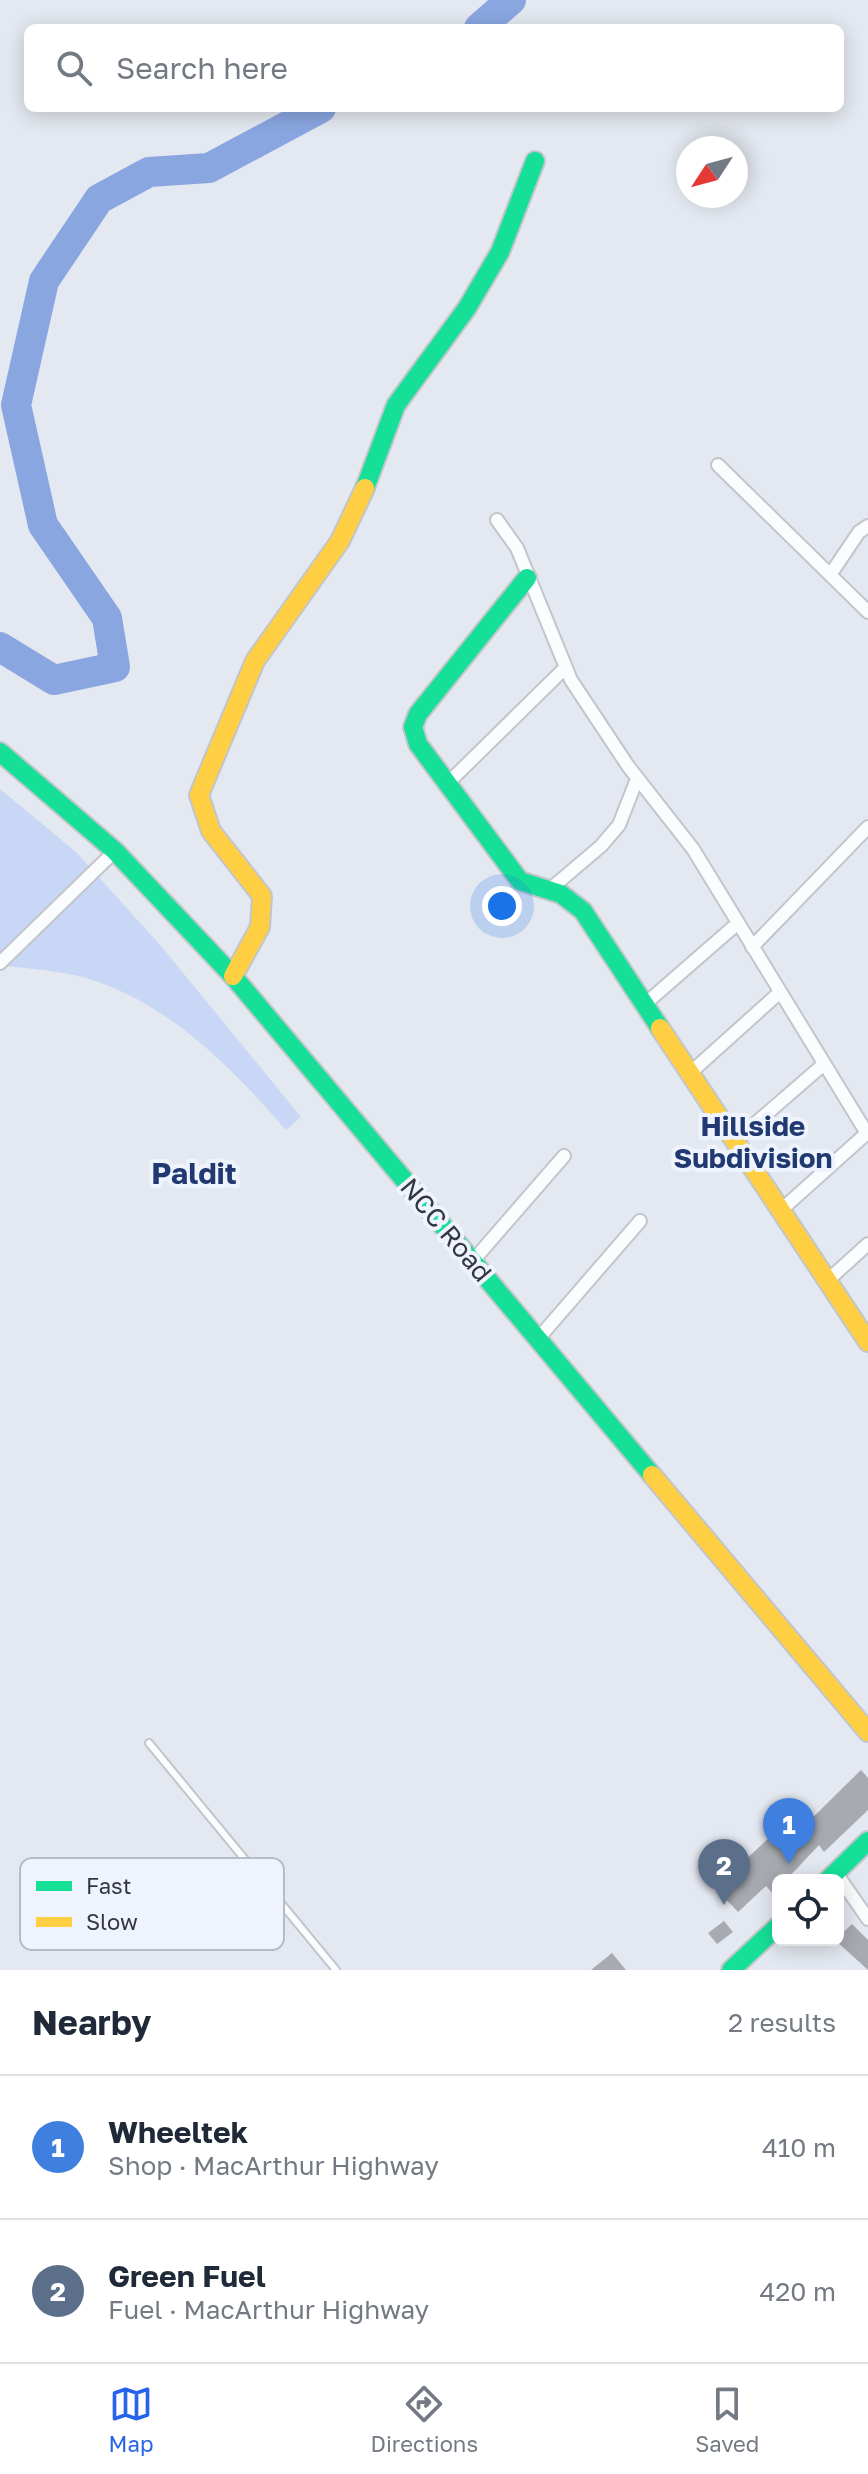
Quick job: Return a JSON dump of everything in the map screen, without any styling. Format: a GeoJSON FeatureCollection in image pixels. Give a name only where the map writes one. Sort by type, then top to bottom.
{"type":"FeatureCollection","features":[{"type":"Feature","properties":{"kind":"main road"},"geometry":{"type":"LineString","coordinates":[[233,976],[258,934],[264,908],[249,877],[210,835],[200,816],[199,795],[255,661],[340,541],[363,495],[396,405],[467,308],[500,252],[535,161]]}},
{"type":"Feature","properties":{"kind":"main road"},"geometry":{"type":"LineString","coordinates":[[527,578],[431,696],[413,727],[418,744],[520,881],[548,891],[565,893],[573,899],[868,1342]]}},
{"type":"Feature","properties":{"kind":"main road","name":"NCC Road"},"geometry":{"type":"LineString","coordinates":[[0,752],[115,851],[233,976],[868,1732]]}},
{"type":"Feature","properties":{"kind":"main road"},"geometry":{"type":"LineString","coordinates":[[834,1874],[868,1841]]}},
{"type":"Feature","properties":{"kind":"main road"},"geometry":{"type":"LineString","coordinates":[[731,1970],[772,1932]]}},
{"type":"Feature","properties":{"kind":"street"},"geometry":{"type":"LineString","coordinates":[[718,465],[868,612]]}},
{"type":"Feature","properties":{"kind":"street"},"geometry":{"type":"LineString","coordinates":[[497,520],[517,548],[566,667],[586,705],[637,779],[693,849],[868,1134],[780,1211]]}},
{"type":"Feature","properties":{"kind":"street"},"geometry":{"type":"LineString","coordinates":[[830,575],[868,526]]}},
{"type":"Feature","properties":{"kind":"street"},"geometry":{"type":"LineString","coordinates":[[447,784],[566,667]]}},
{"type":"Feature","properties":{"kind":"street"},"geometry":{"type":"LineString","coordinates":[[548,891],[601,846],[619,825],[637,779]]}},
{"type":"Feature","properties":{"kind":"street"},"geometry":{"type":"LineString","coordinates":[[752,947],[868,827]]}},
{"type":"Feature","properties":{"kind":"street"},"geometry":{"type":"LineString","coordinates":[[0,963],[115,851]]}},
{"type":"Feature","properties":{"kind":"street"},"geometry":{"type":"LineString","coordinates":[[645,1004],[738,923]]}},
{"type":"Feature","properties":{"kind":"street"},"geometry":{"type":"LineString","coordinates":[[689,1074],[779,993]]}},
{"type":"Feature","properties":{"kind":"street"},"geometry":{"type":"LineString","coordinates":[[734,1142],[824,1064]]}},
{"type":"Feature","properties":{"kind":"street"},"geometry":{"type":"LineString","coordinates":[[472,1262],[564,1156]]}},
{"type":"Feature","properties":{"kind":"street"},"geometry":{"type":"LineString","coordinates":[[537,1340],[640,1221]]}},
{"type":"Feature","properties":{"kind":"street"},"geometry":{"type":"LineString","coordinates":[[827,1281],[868,1244]]}},
{"type":"Feature","properties":{"kind":"street"},"geometry":{"type":"LineString","coordinates":[[844,1890],[868,1919]]}},
{"type":"Feature","properties":{"kind":"lane"},"geometry":{"type":"LineString","coordinates":[[149,1743],[244,1858]]}},
{"type":"Feature","properties":{"kind":"lane"},"geometry":{"type":"LineString","coordinates":[[284,1907],[336,1970]]}},
{"type":"Feature","properties":{"kind":"shaded area"},"geometry":{"type":"Polygon","coordinates":[[[0,789],[76,852],[161,946],[301,1117],[286,1130],[243,1083],[196,1039],[144,1003],[86,978],[0,965],[0,789]]]}},
{"type":"Feature","properties":{"kind":"building"},"geometry":{"type":"Polygon","coordinates":[[[861,1770],[868,1778],[868,1810],[824,1852],[819,1845],[792,1874],[772,1874],[772,1892],[766,1886],[738,1912],[708,1880],[735,1858],[740,1865],[772,1835],[778,1841],[795,1826],[799,1831],[861,1770]]]}},
{"type":"Feature","properties":{"kind":"building"},"geometry":{"type":"Polygon","coordinates":[[[724,1921],[733,1932],[717,1944],[708,1933],[724,1921]]]}},
{"type":"Feature","properties":{"kind":"building"},"geometry":{"type":"Polygon","coordinates":[[[852,1924],[868,1940],[868,1970],[842,1946],[844,1932],[852,1924]]]}},
{"type":"Feature","properties":{"kind":"building"},"geometry":{"type":"Polygon","coordinates":[[[612,1953],[626,1970],[591,1970],[612,1953]]]}},
{"type":"Feature","properties":{"kind":"waterway"},"geometry":{"type":"LineString","coordinates":[[484,24],[511,0]]}},
{"type":"Feature","properties":{"kind":"waterway"},"geometry":{"type":"LineString","coordinates":[[0,647],[54,680],[115,667],[107,618],[43,525],[16,405],[44,281],[99,199],[149,172],[209,168],[314,112]]}},
{"type":"Feature","properties":{"kind":"traffic: fast"},"geometry":{"type":"LineString","coordinates":[[365,488],[396,405],[467,308],[500,252],[535,161]]}},
{"type":"Feature","properties":{"kind":"traffic: fast"},"geometry":{"type":"LineString","coordinates":[[527,578],[418,714],[413,727],[418,744],[520,881],[561,894],[583,911],[660,1028]]}},
{"type":"Feature","properties":{"kind":"traffic: fast"},"geometry":{"type":"LineString","coordinates":[[0,752],[115,851],[233,976],[652,1475]]}},
{"type":"Feature","properties":{"kind":"traffic: fast"},"geometry":{"type":"LineString","coordinates":[[834,1874],[868,1841]]}},
{"type":"Feature","properties":{"kind":"traffic: fast"},"geometry":{"type":"LineString","coordinates":[[731,1970],[772,1932]]}},
{"type":"Feature","properties":{"kind":"traffic: slow"},"geometry":{"type":"LineString","coordinates":[[233,976],[260,927],[262,896],[211,831],[199,795],[255,661],[340,541],[365,488]]}},
{"type":"Feature","properties":{"kind":"traffic: slow"},"geometry":{"type":"LineString","coordinates":[[660,1028],[868,1342]]}},
{"type":"Feature","properties":{"kind":"traffic: slow"},"geometry":{"type":"LineString","coordinates":[[652,1475],[868,1732]]}},
{"type":"Feature","properties":{"kind":"place","name":"Wheeltek"},"geometry":{"type":"Point","coordinates":[789,1864]}},
{"type":"Feature","properties":{"kind":"place","name":"Green Fuel"},"geometry":{"type":"Point","coordinates":[724,1905]}},
{"type":"Feature","properties":{"kind":"district","name":"Hillside Subdivision"},"geometry":{"type":"Point","coordinates":[753,1142]}},
{"type":"Feature","properties":{"kind":"district","name":"Paldit"},"geometry":{"type":"Point","coordinates":[194,1174]}}]}
